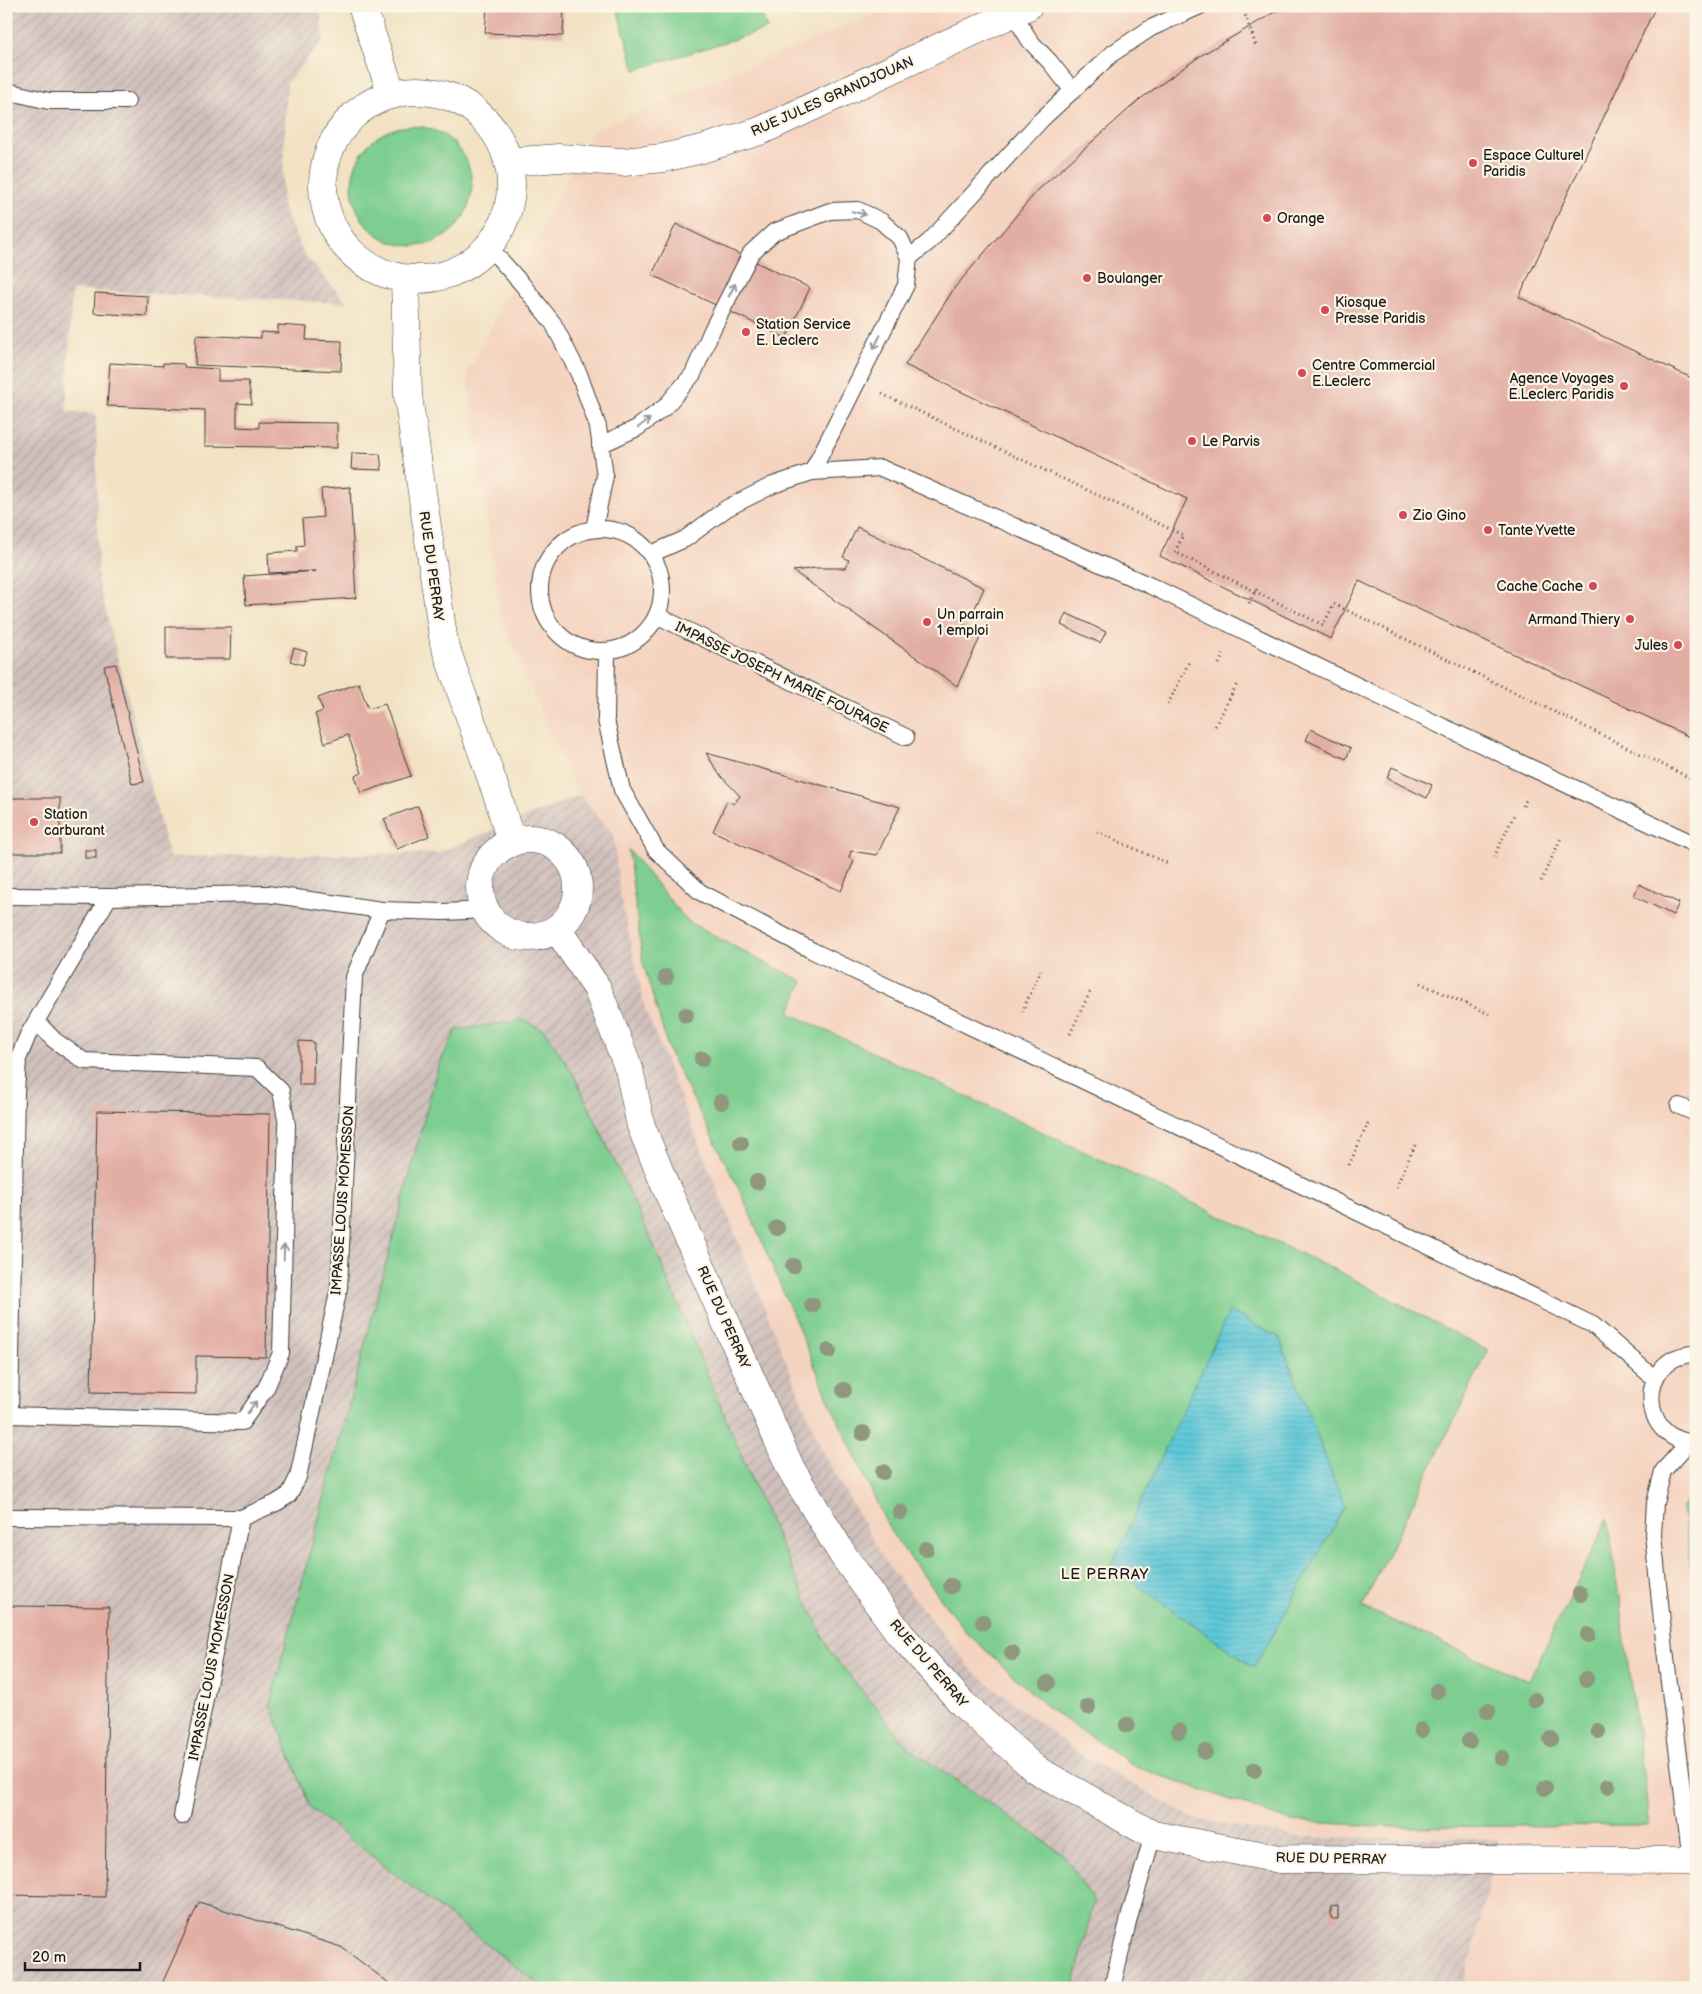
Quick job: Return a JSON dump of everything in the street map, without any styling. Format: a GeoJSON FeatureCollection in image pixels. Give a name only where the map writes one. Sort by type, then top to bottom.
{"type":"FeatureCollection","features":[{"type":"Feature","properties":{"kind":"street"},"geometry":{"type":"LineString","coordinates":[[362,6],[392,95]]}},
{"type":"Feature","properties":{"kind":"street","name":"RUE JULES GRANDJOUAN"},"geometry":{"type":"LineString","coordinates":[[508,162],[559,158],[623,162],[663,158],[702,150],[760,131],[1021,10]]}},
{"type":"Feature","properties":{"kind":"street"},"geometry":{"type":"LineString","coordinates":[[413,91],[431,92],[448,96],[468,106],[478,113],[493,130],[503,147],[508,162],[511,182],[510,204],[501,228],[488,246],[472,262],[450,274],[431,278],[405,279],[388,275],[372,268],[348,249],[341,241],[330,221],[323,192],[326,160],[336,137],[358,112],[392,95],[413,91]]}},
{"type":"Feature","properties":{"kind":"street","name":"RUE DU PERRAY"},"geometry":{"type":"LineString","coordinates":[[405,279],[408,396],[444,643],[500,803],[512,843]]}},
{"type":"Feature","properties":{"kind":"street"},"geometry":{"type":"LineString","coordinates":[[527,839],[542,841],[557,848],[568,859],[576,873],[578,888],[576,904],[568,918],[557,929],[541,936],[525,937],[509,933],[495,924],[485,910],[480,894],[481,878],[487,863],[498,851],[512,843],[527,839]]}},
{"type":"Feature","properties":{"kind":"street","name":"RUE DU PERRAY"},"geometry":{"type":"LineString","coordinates":[[557,929],[597,988],[629,1070],[645,1134],[791,1469],[843,1555],[906,1641],[963,1704],[1035,1769],[1153,1835],[1280,1859],[1693,1861]]}},
{"type":"Feature","properties":{"kind":"lane"},"geometry":{"type":"LineString","coordinates":[[909,258],[930,241],[1041,120],[1113,53],[1151,28],[1200,6]]}},
{"type":"Feature","properties":{"kind":"lane"},"geometry":{"type":"LineString","coordinates":[[1021,10],[1030,40],[1073,90]]}},
{"type":"Feature","properties":{"kind":"lane"},"geometry":{"type":"LineString","coordinates":[[6,91],[49,101],[127,101]]}},
{"type":"Feature","properties":{"kind":"lane"},"geometry":{"type":"LineString","coordinates":[[600,445],[637,428],[665,407],[693,374],[712,330],[751,253],[774,232],[830,211],[858,210],[882,221],[900,238],[909,258],[906,285],[812,472]]}},
{"type":"Feature","properties":{"kind":"lane"},"geometry":{"type":"LineString","coordinates":[[488,246],[553,323],[579,374],[598,428],[605,476],[594,529]]}},
{"type":"Feature","properties":{"kind":"lane"},"geometry":{"type":"LineString","coordinates":[[651,554],[685,539],[735,504],[773,485],[812,472],[881,468],[1150,586],[1416,714],[1696,845]]}},
{"type":"Feature","properties":{"kind":"lane"},"geometry":{"type":"LineString","coordinates":[[594,529],[611,529],[626,534],[640,543],[651,554],[659,568],[663,584],[662,600],[658,616],[645,634],[628,646],[607,652],[586,650],[566,642],[551,627],[541,608],[540,587],[545,566],[556,548],[574,535],[594,529]]}},
{"type":"Feature","properties":{"kind":"lane","name":"IMPASSE JOSEPH MARIE FOURAGE"},"geometry":{"type":"LineString","coordinates":[[658,616],[906,737]]}},
{"type":"Feature","properties":{"kind":"lane"},"geometry":{"type":"LineString","coordinates":[[607,652],[606,720],[622,790],[656,850],[700,892],[813,951],[1593,1325],[1655,1379]]}},
{"type":"Feature","properties":{"kind":"lane"},"geometry":{"type":"LineString","coordinates":[[6,896],[109,897],[267,894],[382,910],[444,912],[485,910]]}},
{"type":"Feature","properties":{"kind":"lane"},"geometry":{"type":"LineString","coordinates":[[36,1021],[54,1040],[84,1061],[257,1068],[281,1091],[287,1124],[281,1353],[266,1388],[242,1422],[10,1415],[18,1059],[36,1021],[109,897]]}},
{"type":"Feature","properties":{"kind":"lane","name":"IMPASSE LOUIS MOMESSON"},"geometry":{"type":"LineString","coordinates":[[6,1516],[240,1518],[276,1503],[289,1495],[298,1477],[339,1288],[354,977],[382,910]]}},
{"type":"Feature","properties":{"kind":"lane"},"geometry":{"type":"LineString","coordinates":[[1679,1106],[1696,1113]]}},
{"type":"Feature","properties":{"kind":"lane"},"geometry":{"type":"LineString","coordinates":[[1693,1861],[1653,1535],[1655,1503],[1664,1471],[1692,1442],[1670,1434],[1659,1424],[1652,1410],[1651,1394],[1655,1379],[1673,1358],[1696,1354]]}},
{"type":"Feature","properties":{"kind":"lane","name":"IMPASSE LOUIS MOMESSON"},"geometry":{"type":"LineString","coordinates":[[182,1816],[240,1518]]}},
{"type":"Feature","properties":{"kind":"lane"},"geometry":{"type":"LineString","coordinates":[[1112,1988],[1129,1918],[1153,1835]]}},
{"type":"Feature","properties":{"kind":"path"},"geometry":{"type":"LineString","coordinates":[[1242,6],[1256,46]]}},
{"type":"Feature","properties":{"kind":"path"},"geometry":{"type":"LineString","coordinates":[[882,394],[1183,535],[1174,552],[1323,625],[1334,604],[1696,781]]}},
{"type":"Feature","properties":{"kind":"path"},"geometry":{"type":"LineString","coordinates":[[1168,704],[1190,660]]}},
{"type":"Feature","properties":{"kind":"path"},"geometry":{"type":"LineString","coordinates":[[1215,726],[1238,682]]}},
{"type":"Feature","properties":{"kind":"path"},"geometry":{"type":"LineString","coordinates":[[1494,857],[1515,813]]}},
{"type":"Feature","properties":{"kind":"path"},"geometry":{"type":"LineString","coordinates":[[1097,832],[1167,863]]}},
{"type":"Feature","properties":{"kind":"path"},"geometry":{"type":"LineString","coordinates":[[1541,881],[1562,836]]}},
{"type":"Feature","properties":{"kind":"path"},"geometry":{"type":"LineString","coordinates":[[1022,1012],[1042,968]]}},
{"type":"Feature","properties":{"kind":"path"},"geometry":{"type":"LineString","coordinates":[[1420,983],[1489,1014]]}},
{"type":"Feature","properties":{"kind":"path"},"geometry":{"type":"LineString","coordinates":[[1070,1034],[1091,990]]}},
{"type":"Feature","properties":{"kind":"path"},"geometry":{"type":"LineString","coordinates":[[1348,1165],[1369,1122]]}},
{"type":"Feature","properties":{"kind":"path"},"geometry":{"type":"LineString","coordinates":[[1396,1187],[1416,1143]]}},
{"type":"Feature","properties":{"kind":"shaded area"},"geometry":{"type":"Polygon","coordinates":[[[6,6],[320,6],[323,40],[287,83],[282,205],[303,253],[347,303],[72,290],[66,411],[96,414],[98,581],[169,857],[437,853],[580,795],[613,834],[620,893],[645,1009],[823,1453],[888,1566],[973,1671],[1078,1753],[1194,1819],[1297,1837],[1500,1839],[1463,1988],[6,1988],[6,6]]]}},
{"type":"Feature","properties":{"kind":"shaded area"},"geometry":{"type":"Polygon","coordinates":[[[895,6],[1696,6],[1696,1988],[1463,1988],[1500,1839],[1297,1837],[1194,1819],[1078,1753],[973,1671],[888,1566],[823,1453],[645,1009],[620,893],[613,834],[580,795],[548,728],[501,619],[467,374],[592,131],[895,6]]]}},
{"type":"Feature","properties":{"kind":"green space"},"geometry":{"type":"Polygon","coordinates":[[[616,6],[759,6],[767,29],[635,70],[616,6]]]}},
{"type":"Feature","properties":{"kind":"green space"},"geometry":{"type":"Polygon","coordinates":[[[412,126],[424,127],[435,131],[445,136],[454,144],[462,153],[467,163],[471,174],[471,198],[467,209],[462,219],[454,228],[445,236],[435,241],[424,245],[412,246],[400,245],[389,241],[379,236],[370,228],[362,219],[357,209],[353,198],[352,186],[353,174],[357,163],[362,153],[370,144],[379,136],[389,131],[400,127],[412,126]]]}},
{"type":"Feature","properties":{"kind":"green space"},"geometry":{"type":"Polygon","coordinates":[[[628,849],[687,921],[761,961],[803,981],[789,1013],[1346,1275],[1488,1351],[1362,1607],[1529,1681],[1608,1518],[1650,1825],[1393,1827],[1291,1821],[1136,1767],[1048,1708],[966,1632],[890,1531],[832,1407],[742,1195],[670,1054],[643,963],[628,849]]]}},
{"type":"Feature","properties":{"kind":"green space"},"geometry":{"type":"Polygon","coordinates":[[[524,1020],[544,1030],[573,1073],[650,1237],[754,1486],[830,1652],[909,1748],[1063,1854],[1094,1901],[1073,1988],[543,1988],[311,1809],[270,1704],[437,1070],[456,1030],[524,1020]]]}},
{"type":"Feature","properties":{"kind":"green space"},"geometry":{"type":"Polygon","coordinates":[[[1696,1484],[1696,1608],[1683,1507],[1696,1484]]]}},
{"type":"Feature","properties":{"kind":"water"},"geometry":{"type":"Polygon","coordinates":[[[1229,1311],[1279,1337],[1345,1507],[1254,1668],[1111,1566],[1229,1311]]]}},
{"type":"Feature","properties":{"kind":"building"},"geometry":{"type":"Polygon","coordinates":[[[487,6],[564,6],[563,36],[485,33],[487,6]]]}},
{"type":"Feature","properties":{"kind":"building","name":"Centre Commercial E.Leclerc"},"geometry":{"type":"Polygon","coordinates":[[[1285,6],[1656,6],[1519,297],[1696,380],[1696,740],[1359,581],[1331,639],[1160,556],[1187,499],[905,365],[955,287],[1038,190],[1139,100],[1200,56],[1285,6]]]}},
{"type":"Feature","properties":{"kind":"building"},"geometry":{"type":"Polygon","coordinates":[[[676,224],[810,288],[786,338],[652,275],[676,224]]]}},
{"type":"Feature","properties":{"kind":"building"},"geometry":{"type":"Polygon","coordinates":[[[95,293],[148,296],[147,316],[94,313],[95,293]]]}},
{"type":"Feature","properties":{"kind":"building"},"geometry":{"type":"Polygon","coordinates":[[[278,325],[307,327],[306,340],[342,341],[341,371],[195,365],[196,335],[261,338],[261,332],[278,333],[278,325]]]}},
{"type":"Feature","properties":{"kind":"building"},"geometry":{"type":"Polygon","coordinates":[[[110,363],[163,366],[163,363],[184,364],[184,367],[218,369],[218,381],[248,381],[252,404],[237,403],[237,427],[259,428],[259,422],[337,423],[337,448],[205,446],[205,410],[107,406],[110,363]]]}},
{"type":"Feature","properties":{"kind":"building"},"geometry":{"type":"Polygon","coordinates":[[[352,453],[380,454],[382,470],[351,469],[352,453]]]}},
{"type":"Feature","properties":{"kind":"building"},"geometry":{"type":"Polygon","coordinates":[[[350,487],[356,598],[246,605],[244,576],[316,571],[269,573],[268,553],[297,551],[297,546],[304,545],[302,519],[323,517],[321,489],[350,487]]]}},
{"type":"Feature","properties":{"kind":"building"},"geometry":{"type":"Polygon","coordinates":[[[857,527],[984,588],[971,617],[964,614],[961,621],[980,638],[957,686],[793,571],[816,568],[845,568],[849,560],[843,557],[857,527]]]}},
{"type":"Feature","properties":{"kind":"building"},"geometry":{"type":"Polygon","coordinates":[[[1066,613],[1106,632],[1100,643],[1061,625],[1066,613]]]}},
{"type":"Feature","properties":{"kind":"building"},"geometry":{"type":"Polygon","coordinates":[[[166,627],[231,627],[230,659],[166,659],[166,627]]]}},
{"type":"Feature","properties":{"kind":"building"},"geometry":{"type":"Polygon","coordinates":[[[294,648],[307,652],[303,665],[290,661],[294,648]]]}},
{"type":"Feature","properties":{"kind":"building"},"geometry":{"type":"Polygon","coordinates":[[[116,664],[144,782],[132,784],[104,666],[116,664]]]}},
{"type":"Feature","properties":{"kind":"building"},"geometry":{"type":"Polygon","coordinates":[[[359,683],[368,709],[385,704],[411,776],[361,793],[355,776],[362,773],[348,735],[325,743],[315,714],[323,711],[318,698],[359,683]]]}},
{"type":"Feature","properties":{"kind":"building"},"geometry":{"type":"Polygon","coordinates":[[[1311,729],[1351,748],[1346,759],[1306,740],[1311,729]]]}},
{"type":"Feature","properties":{"kind":"building"},"geometry":{"type":"Polygon","coordinates":[[[706,753],[900,807],[877,855],[851,851],[849,858],[854,861],[841,891],[713,831],[727,801],[734,804],[740,796],[719,774],[706,753]]]}},
{"type":"Feature","properties":{"kind":"building"},"geometry":{"type":"Polygon","coordinates":[[[1392,767],[1432,785],[1427,798],[1387,778],[1392,767]]]}},
{"type":"Feature","properties":{"kind":"building"},"geometry":{"type":"Polygon","coordinates":[[[6,798],[60,798],[60,853],[6,853],[6,798]]]}},
{"type":"Feature","properties":{"kind":"building"},"geometry":{"type":"Polygon","coordinates":[[[418,806],[429,836],[397,849],[384,819],[418,806]]]}},
{"type":"Feature","properties":{"kind":"building"},"geometry":{"type":"Polygon","coordinates":[[[85,850],[96,850],[96,858],[85,858],[85,850]]]}},
{"type":"Feature","properties":{"kind":"building"},"geometry":{"type":"Polygon","coordinates":[[[1639,884],[1679,903],[1673,915],[1634,896],[1639,884]]]}},
{"type":"Feature","properties":{"kind":"building"},"geometry":{"type":"Polygon","coordinates":[[[299,1041],[314,1042],[313,1085],[299,1085],[299,1041]]]}},
{"type":"Feature","properties":{"kind":"building"},"geometry":{"type":"Polygon","coordinates":[[[97,1111],[270,1114],[266,1357],[196,1356],[196,1394],[91,1392],[97,1111]]]}},
{"type":"Feature","properties":{"kind":"building"},"geometry":{"type":"Polygon","coordinates":[[[6,1606],[109,1607],[105,1897],[6,1895],[6,1606]]]}},
{"type":"Feature","properties":{"kind":"building"},"geometry":{"type":"Polygon","coordinates":[[[199,1902],[341,1947],[389,1983],[387,1988],[160,1988],[199,1902]]]}},
{"type":"Feature","properties":{"kind":"building"},"geometry":{"type":"Polygon","coordinates":[[[1338,1905],[1338,1919],[1331,1919],[1331,1906],[1338,1905]]]}},
{"type":"Feature","properties":{"kind":"place","name":"Espace Culturel Paridis"},"geometry":{"type":"Point","coordinates":[1473,163]}},
{"type":"Feature","properties":{"kind":"place","name":"Orange"},"geometry":{"type":"Point","coordinates":[1267,218]}},
{"type":"Feature","properties":{"kind":"place","name":"Boulanger"},"geometry":{"type":"Point","coordinates":[1087,278]}},
{"type":"Feature","properties":{"kind":"place","name":"Kiosque Presse Paridis"},"geometry":{"type":"Point","coordinates":[1325,310]}},
{"type":"Feature","properties":{"kind":"place","name":"Station Service E. Leclerc"},"geometry":{"type":"Point","coordinates":[746,332]}},
{"type":"Feature","properties":{"kind":"place","name":"Centre Commercial E.Leclerc"},"geometry":{"type":"Point","coordinates":[1302,373]}},
{"type":"Feature","properties":{"kind":"place","name":"Agence Voyages E.Leclerc Paridis"},"geometry":{"type":"Point","coordinates":[1624,386]}},
{"type":"Feature","properties":{"kind":"place","name":"Le Parvis"},"geometry":{"type":"Point","coordinates":[1192,441]}},
{"type":"Feature","properties":{"kind":"place","name":"Zio Gino"},"geometry":{"type":"Point","coordinates":[1403,515]}},
{"type":"Feature","properties":{"kind":"place","name":"Tante Yvette"},"geometry":{"type":"Point","coordinates":[1488,530]}},
{"type":"Feature","properties":{"kind":"place","name":"Cache Cache"},"geometry":{"type":"Point","coordinates":[1593,586]}},
{"type":"Feature","properties":{"kind":"place","name":"Armand Thiery"},"geometry":{"type":"Point","coordinates":[1630,619]}},
{"type":"Feature","properties":{"kind":"place","name":"Un parrain 1 emploi"},"geometry":{"type":"Point","coordinates":[927,622]}},
{"type":"Feature","properties":{"kind":"place","name":"Jules"},"geometry":{"type":"Point","coordinates":[1678,645]}},
{"type":"Feature","properties":{"kind":"place","name":"Station carburant"},"geometry":{"type":"Point","coordinates":[34,822]}},
{"type":"Feature","properties":{"kind":"district","name":"LE PERRAY"},"geometry":{"type":"Point","coordinates":[1105,1574]}}]}
